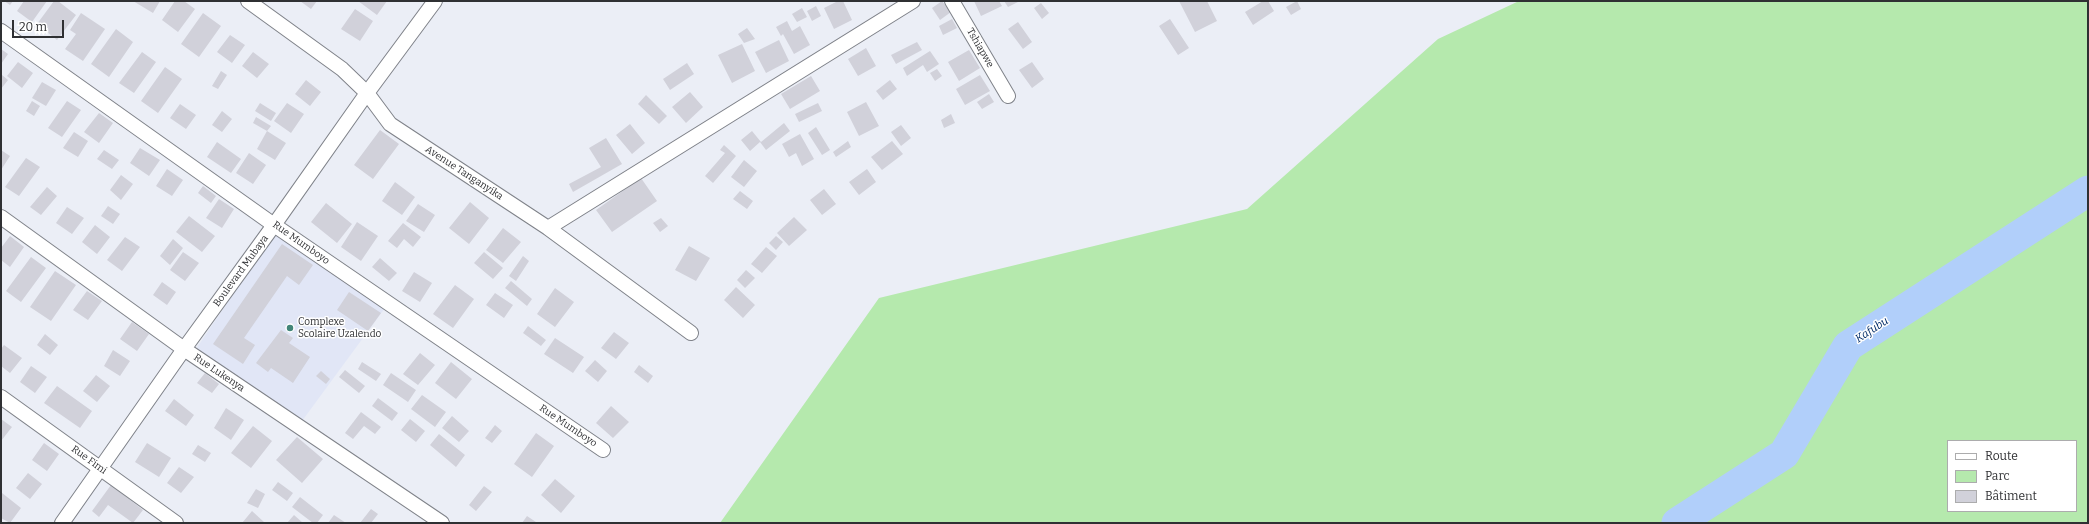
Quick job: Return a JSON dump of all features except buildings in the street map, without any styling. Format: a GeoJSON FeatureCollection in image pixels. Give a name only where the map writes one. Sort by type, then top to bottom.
{"type":"FeatureCollection","features":[{"type":"Feature","properties":{"kind":"street","name":"Avenue Tanganyika"},"geometry":{"type":"LineString","coordinates":[[248,1],[342,69],[367,93],[390,124],[548,228],[691,333]]}},
{"type":"Feature","properties":{"kind":"street","name":"Boulevard Mubaya"},"geometry":{"type":"LineString","coordinates":[[62,523],[102,469],[184,349],[367,93],[435,1]]}},
{"type":"Feature","properties":{"kind":"street"},"geometry":{"type":"LineString","coordinates":[[548,228],[912,1]]}},
{"type":"Feature","properties":{"kind":"street","name":"Tshiapwe"},"geometry":{"type":"LineString","coordinates":[[952,1],[1008,96]]}},
{"type":"Feature","properties":{"kind":"street","name":"Rue Mumboyo"},"geometry":{"type":"LineString","coordinates":[[1,31],[274,225],[603,450]]}},
{"type":"Feature","properties":{"kind":"street","name":"Rue Lukenya"},"geometry":{"type":"LineString","coordinates":[[1,217],[184,349],[442,523]]}},
{"type":"Feature","properties":{"kind":"street","name":"Rue Fimi"},"geometry":{"type":"LineString","coordinates":[[1,396],[176,523]]}},
{"type":"Feature","properties":{"kind":"shaded area","name":"Complexe Scolaire Uzalendo"},"geometry":{"type":"Polygon","coordinates":[[[275,232],[385,308],[302,421],[196,349],[275,232]]]}},
{"type":"Feature","properties":{"kind":"green space"},"geometry":{"type":"Polygon","coordinates":[[[1519,1],[2088,1],[2088,523],[720,523],[879,298],[1247,209],[1438,39],[1519,1]]]}},
{"type":"Feature","properties":{"kind":"waterway","name":"Kafubu"},"geometry":{"type":"LineString","coordinates":[[1677,523],[1784,454],[1848,346],[2088,191]]}},
{"type":"Feature","properties":{"kind":"place","name":"Complexe Scolaire Uzalendo"},"geometry":{"type":"Point","coordinates":[290,328]}}]}
